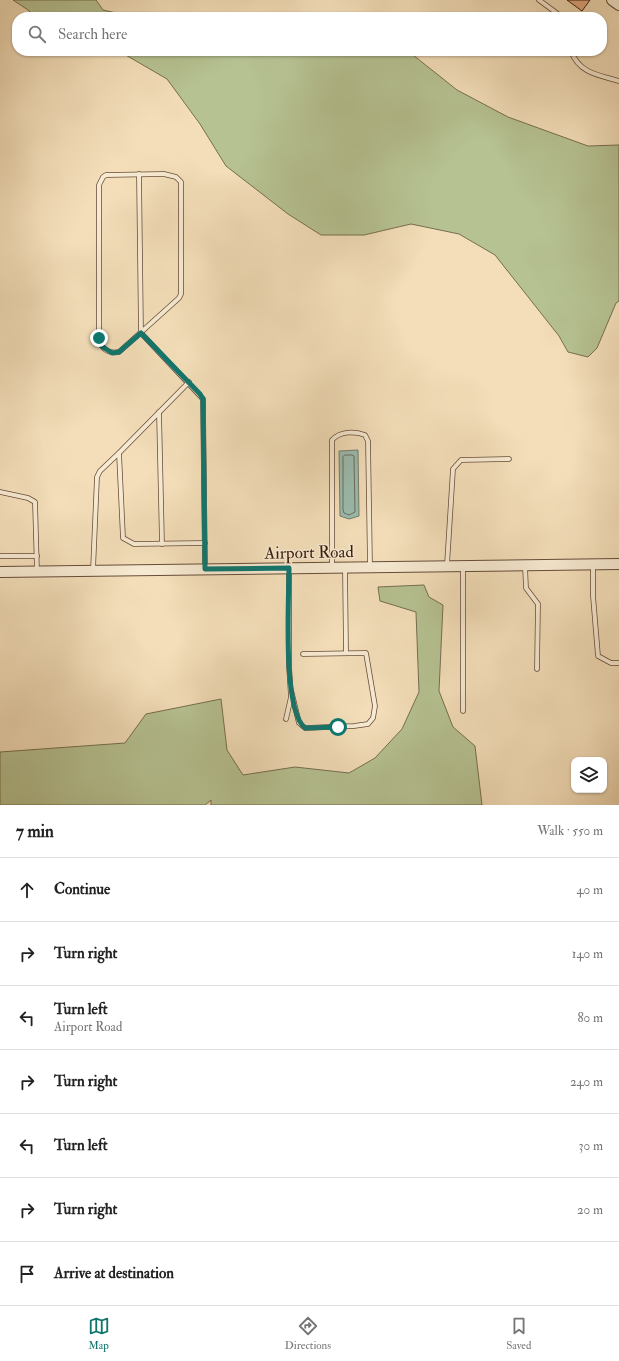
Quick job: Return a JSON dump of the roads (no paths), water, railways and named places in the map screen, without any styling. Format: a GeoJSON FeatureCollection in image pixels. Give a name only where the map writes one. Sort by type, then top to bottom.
{"type":"FeatureCollection","features":[{"type":"Feature","properties":{"kind":"street"},"geometry":{"type":"LineString","coordinates":[[612,0],[619,6]]}},
{"type":"Feature","properties":{"kind":"street","name":"Airport Road"},"geometry":{"type":"LineString","coordinates":[[0,572],[525,564],[619,564]]}},
{"type":"Feature","properties":{"kind":"lane"},"geometry":{"type":"LineString","coordinates":[[539,0],[555,12]]}},
{"type":"Feature","properties":{"kind":"lane"},"geometry":{"type":"LineString","coordinates":[[573,56],[577,64],[585,71],[619,81]]}},
{"type":"Feature","properties":{"kind":"lane"},"geometry":{"type":"LineString","coordinates":[[106,174],[171,175],[176,177],[181,182],[181,294],[179,298],[141,333],[119,352],[112,353],[100,345],[99,185],[102,177],[106,174]]}},
{"type":"Feature","properties":{"kind":"lane"},"geometry":{"type":"LineString","coordinates":[[139,174],[141,333],[189,382],[203,399],[205,569]]}},
{"type":"Feature","properties":{"kind":"lane"},"geometry":{"type":"LineString","coordinates":[[93,571],[96,477],[100,471],[189,382]]}},
{"type":"Feature","properties":{"kind":"lane"},"geometry":{"type":"LineString","coordinates":[[159,412],[162,544]]}},
{"type":"Feature","properties":{"kind":"lane"},"geometry":{"type":"LineString","coordinates":[[332,567],[332,440],[336,436],[356,431],[365,435],[368,441],[370,567]]}},
{"type":"Feature","properties":{"kind":"lane"},"geometry":{"type":"LineString","coordinates":[[119,453],[122,538],[134,544],[205,543]]}},
{"type":"Feature","properties":{"kind":"lane"},"geometry":{"type":"LineString","coordinates":[[447,566],[453,469],[461,460],[509,459]]}},
{"type":"Feature","properties":{"kind":"lane"},"geometry":{"type":"LineString","coordinates":[[0,492],[28,498],[35,502],[37,571]]}},
{"type":"Feature","properties":{"kind":"lane"},"geometry":{"type":"LineString","coordinates":[[0,556],[37,556]]}},
{"type":"Feature","properties":{"kind":"lane"},"geometry":{"type":"LineString","coordinates":[[525,564],[526,588],[538,604],[537,669]]}},
{"type":"Feature","properties":{"kind":"lane"},"geometry":{"type":"LineString","coordinates":[[593,564],[594,624],[598,656],[611,663],[619,663]]}},
{"type":"Feature","properties":{"kind":"lane"},"geometry":{"type":"LineString","coordinates":[[463,565],[463,711]]}},
{"type":"Feature","properties":{"kind":"lane"},"geometry":{"type":"LineString","coordinates":[[345,567],[346,653]]}},
{"type":"Feature","properties":{"kind":"lane"},"geometry":{"type":"LineString","coordinates":[[289,568],[288,666],[291,690],[299,723],[305,728],[338,727],[368,724],[374,718],[375,706],[369,660],[366,653],[303,654]]}},
{"type":"Feature","properties":{"kind":"lane"},"geometry":{"type":"LineString","coordinates":[[286,719],[291,690]]}},
{"type":"Feature","properties":{"kind":"water"},"geometry":{"type":"Polygon","coordinates":[[[358,450],[359,516],[349,519],[340,516],[339,451],[358,450]]]}}]}
